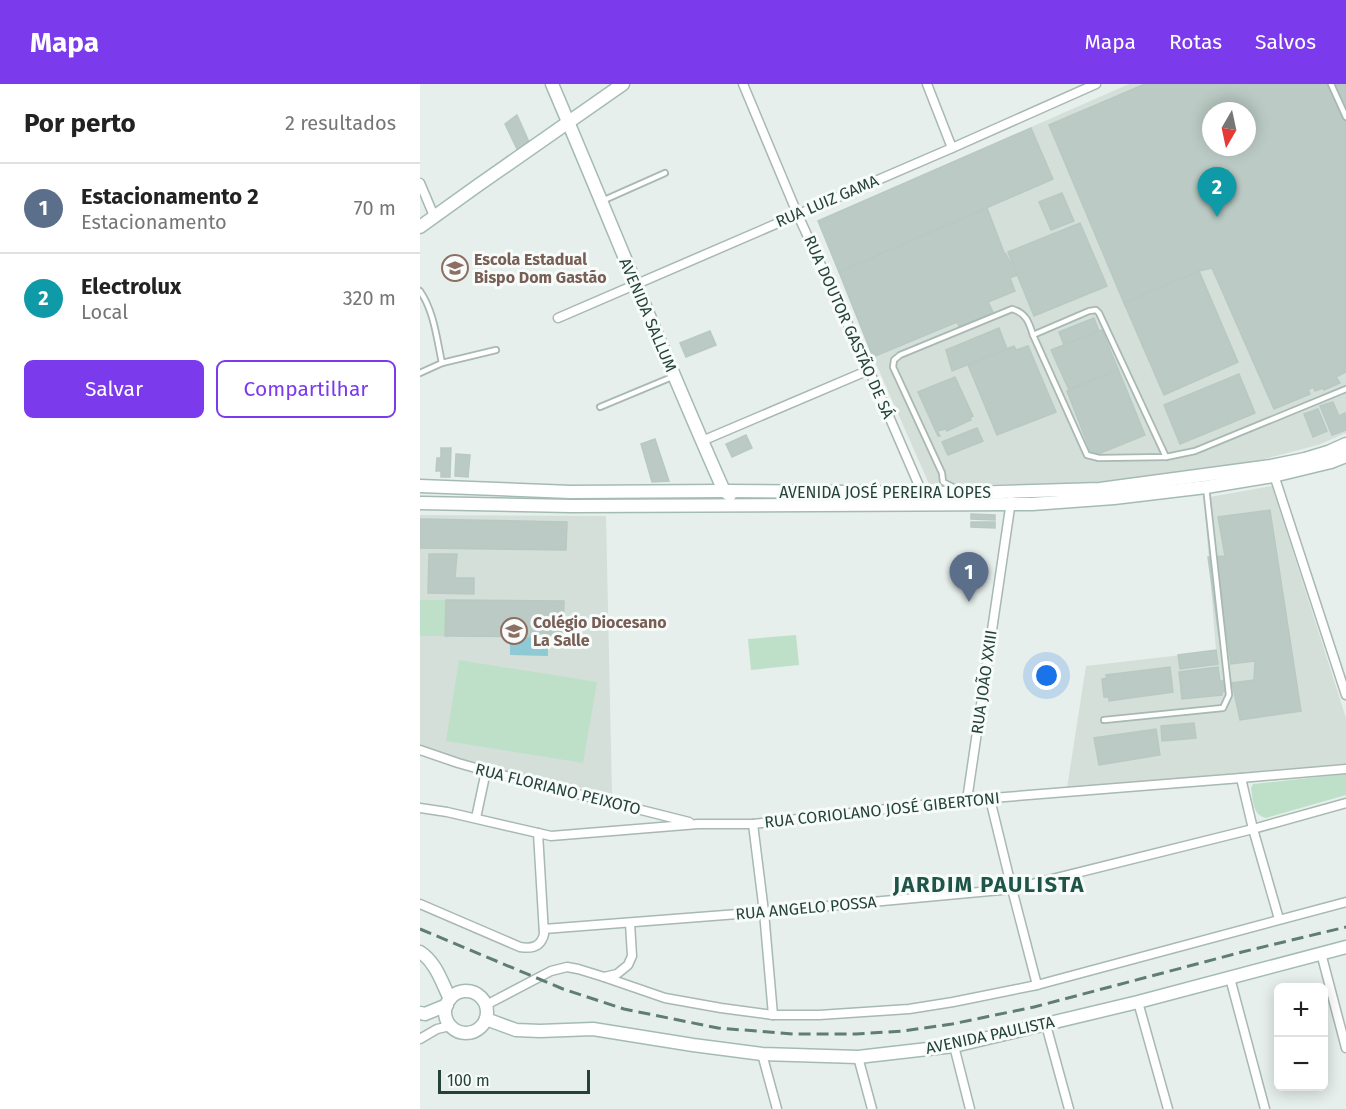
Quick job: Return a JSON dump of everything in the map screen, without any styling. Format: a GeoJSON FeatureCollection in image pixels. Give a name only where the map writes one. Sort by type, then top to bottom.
{"type":"FeatureCollection","features":[{"type":"Feature","properties":{"kind":"street","name":"AVENIDA SALLUM"},"geometry":{"type":"LineString","coordinates":[[552,84],[634,284],[724,491],[742,506]]}},
{"type":"Feature","properties":{"kind":"street"},"geometry":{"type":"LineString","coordinates":[[420,227],[623,84]]}},
{"type":"Feature","properties":{"kind":"street","name":"RUA DOUTOR GASTÃO DE SÁ"},"geometry":{"type":"LineString","coordinates":[[743,84],[797,213],[869,370],[923,498]]}},
{"type":"Feature","properties":{"kind":"street"},"geometry":{"type":"LineString","coordinates":[[927,84],[952,148]]}},
{"type":"Feature","properties":{"kind":"street","name":"RUA LUIZ GAMA"},"geometry":{"type":"LineString","coordinates":[[558,318],[1096,84]]}},
{"type":"Feature","properties":{"kind":"street"},"geometry":{"type":"LineString","coordinates":[[420,183],[434,216]]}},
{"type":"Feature","properties":{"kind":"street"},"geometry":{"type":"LineString","coordinates":[[702,441],[869,370]]}},
{"type":"Feature","properties":{"kind":"street","name":"AVENIDA JOSÉ PEREIRA LOPES"},"geometry":{"type":"LineString","coordinates":[[1272,471],[1346,444]]}},
{"type":"Feature","properties":{"kind":"street","name":"AVENIDA JOSÉ PEREIRA LOPES"},"geometry":{"type":"LineString","coordinates":[[420,486],[572,492],[724,491],[923,498],[1011,498],[1205,481],[1331,462],[1346,456]]}},
{"type":"Feature","properties":{"kind":"street"},"geometry":{"type":"LineString","coordinates":[[1272,471],[1345,690]]}},
{"type":"Feature","properties":{"kind":"street"},"geometry":{"type":"LineString","coordinates":[[571,506],[572,492]]}},
{"type":"Feature","properties":{"kind":"street","name":"AVENIDA JOSÉ PEREIRA LOPES"},"geometry":{"type":"LineString","coordinates":[[420,503],[742,506],[923,498]]}},
{"type":"Feature","properties":{"kind":"street","name":"RUA JOÃO XXIII"},"geometry":{"type":"LineString","coordinates":[[967,800],[1011,498]]}},
{"type":"Feature","properties":{"kind":"street","name":"RUA FLORIANO PEIXOTO"},"geometry":{"type":"LineString","coordinates":[[420,750],[486,771],[698,824]]}},
{"type":"Feature","properties":{"kind":"street","name":"RUA CORIOLANO JOSÉ GIBERTONI"},"geometry":{"type":"LineString","coordinates":[[420,808],[477,818],[551,836],[698,824],[753,824],[967,800],[1346,769]]}},
{"type":"Feature","properties":{"kind":"street"},"geometry":{"type":"LineString","coordinates":[[477,818],[486,771]]}},
{"type":"Feature","properties":{"kind":"street"},"geometry":{"type":"LineString","coordinates":[[1241,778],[1279,919]]}},
{"type":"Feature","properties":{"kind":"street"},"geometry":{"type":"LineString","coordinates":[[990,799],[1037,984]]}},
{"type":"Feature","properties":{"kind":"street","name":"RUA ANGELO POSSA"},"geometry":{"type":"LineString","coordinates":[[544,929],[1012,889],[1253,829],[1346,803]]}},
{"type":"Feature","properties":{"kind":"street"},"geometry":{"type":"LineString","coordinates":[[753,824],[773,1015]]}},
{"type":"Feature","properties":{"kind":"street"},"geometry":{"type":"LineString","coordinates":[[420,904],[520,947],[539,945],[543,940],[544,929],[538,833]]}},
{"type":"Feature","properties":{"kind":"street"},"geometry":{"type":"LineString","coordinates":[[486,1005],[551,971],[567,967],[664,998],[773,1015],[819,1015],[909,1009],[1037,984],[1346,902]]}},
{"type":"Feature","properties":{"kind":"street"},"geometry":{"type":"LineString","coordinates":[[604,977],[617,974],[628,965],[632,956],[630,923]]}},
{"type":"Feature","properties":{"kind":"street","name":"AVENIDA PAULISTA"},"geometry":{"type":"LineString","coordinates":[[486,1019],[516,1030],[593,1029],[762,1054],[858,1057],[954,1046],[1138,1002],[1346,947]]}},
{"type":"Feature","properties":{"kind":"street"},"geometry":{"type":"LineString","coordinates":[[420,952],[436,969],[448,1002],[445,1012],[450,1026],[463,1033],[470,1033],[482,1026],[487,1012],[486,1005],[476,994],[462,992],[456,994],[448,1002],[422,1016]]}},
{"type":"Feature","properties":{"kind":"street"},"geometry":{"type":"LineString","coordinates":[[1321,953],[1346,1048]]}},
{"type":"Feature","properties":{"kind":"street"},"geometry":{"type":"LineString","coordinates":[[1230,978],[1265,1109]]}},
{"type":"Feature","properties":{"kind":"street"},"geometry":{"type":"LineString","coordinates":[[1138,1002],[1168,1109]]}},
{"type":"Feature","properties":{"kind":"street"},"geometry":{"type":"LineString","coordinates":[[1046,1024],[1069,1109]]}},
{"type":"Feature","properties":{"kind":"street"},"geometry":{"type":"LineString","coordinates":[[420,1039],[437,1029],[450,1026]]}},
{"type":"Feature","properties":{"kind":"street"},"geometry":{"type":"LineString","coordinates":[[954,1046],[970,1109]]}},
{"type":"Feature","properties":{"kind":"street"},"geometry":{"type":"LineString","coordinates":[[762,1054],[777,1109]]}},
{"type":"Feature","properties":{"kind":"street"},"geometry":{"type":"LineString","coordinates":[[858,1057],[872,1109]]}},
{"type":"Feature","properties":{"kind":"lane"},"geometry":{"type":"LineString","coordinates":[[1331,84],[1346,117]]}},
{"type":"Feature","properties":{"kind":"lane"},"geometry":{"type":"LineString","coordinates":[[600,201],[665,173]]}},
{"type":"Feature","properties":{"kind":"lane"},"geometry":{"type":"LineString","coordinates":[[420,291],[433,323],[442,363]]}},
{"type":"Feature","properties":{"kind":"lane"},"geometry":{"type":"LineString","coordinates":[[965,499],[943,482],[942,473],[892,367],[894,360],[900,355],[1012,309],[1020,311],[1028,319],[1087,455],[1099,458],[1166,457],[1195,451],[1346,389]]}},
{"type":"Feature","properties":{"kind":"lane"},"geometry":{"type":"LineString","coordinates":[[1033,335],[1096,310],[1166,457]]}},
{"type":"Feature","properties":{"kind":"lane"},"geometry":{"type":"LineString","coordinates":[[420,373],[442,363],[496,350]]}},
{"type":"Feature","properties":{"kind":"lane"},"geometry":{"type":"LineString","coordinates":[[600,408],[674,376]]}},
{"type":"Feature","properties":{"kind":"lane"},"geometry":{"type":"LineString","coordinates":[[1104,720],[1223,708],[1229,695],[1205,481]]}},
{"type":"Feature","properties":{"kind":"shaded area"},"geometry":{"type":"Polygon","coordinates":[[[1129,84],[1346,84],[1346,433],[1318,445],[1249,463],[1172,475],[1074,484],[929,484],[873,357],[818,221],[1129,84]]]}},
{"type":"Feature","properties":{"kind":"shaded area"},"geometry":{"type":"Polygon","coordinates":[[[1272,486],[1346,718],[1346,764],[1067,788],[1086,666],[1216,651],[1204,498],[1272,486]]]}},
{"type":"Feature","properties":{"kind":"shaded area","name":"Colégio Diocesano La Salle"},"geometry":{"type":"Polygon","coordinates":[[[420,515],[606,516],[612,794],[458,763],[420,746],[420,515]]]}},
{"type":"Feature","properties":{"kind":"green space"},"geometry":{"type":"Polygon","coordinates":[[[420,600],[446,600],[448,639],[445,636],[420,636],[420,600]]]}},
{"type":"Feature","properties":{"kind":"green space"},"geometry":{"type":"Polygon","coordinates":[[[796,635],[799,665],[751,670],[748,639],[796,635]]]}},
{"type":"Feature","properties":{"kind":"green space"},"geometry":{"type":"Polygon","coordinates":[[[459,660],[597,682],[583,763],[446,741],[459,660]]]}},
{"type":"Feature","properties":{"kind":"green space"},"geometry":{"type":"Polygon","coordinates":[[[1346,774],[1346,795],[1266,818],[1258,814],[1254,806],[1251,788],[1253,784],[1346,774]]]}},
{"type":"Feature","properties":{"kind":"water"},"geometry":{"type":"Polygon","coordinates":[[[510,635],[548,636],[548,656],[510,655],[510,635]]]}},
{"type":"Feature","properties":{"kind":"building"},"geometry":{"type":"Polygon","coordinates":[[[1145,84],[1346,84],[1346,372],[1336,377],[1340,383],[1324,390],[1323,388],[1315,391],[1313,387],[1308,390],[1310,394],[1274,409],[1212,268],[1199,271],[1124,303],[1049,125],[1145,84]]]}},
{"type":"Feature","properties":{"kind":"building"},"geometry":{"type":"Polygon","coordinates":[[[517,115],[529,142],[518,151],[505,124],[517,115]]]}},
{"type":"Feature","properties":{"kind":"building"},"geometry":{"type":"Polygon","coordinates":[[[1031,128],[1053,179],[839,272],[818,221],[1031,128]]]}},
{"type":"Feature","properties":{"kind":"building"},"geometry":{"type":"Polygon","coordinates":[[[1062,193],[1074,221],[1051,230],[1039,202],[1062,193]]]}},
{"type":"Feature","properties":{"kind":"building"},"geometry":{"type":"Polygon","coordinates":[[[987,208],[1005,255],[1010,262],[1012,261],[1017,275],[1010,278],[1015,291],[988,302],[994,314],[960,329],[957,322],[873,357],[839,272],[987,208]]]}},
{"type":"Feature","properties":{"kind":"building"},"geometry":{"type":"Polygon","coordinates":[[[1080,223],[1107,286],[1034,316],[1008,252],[1080,223]]]}},
{"type":"Feature","properties":{"kind":"building"},"geometry":{"type":"Polygon","coordinates":[[[1199,271],[1238,362],[1164,395],[1124,303],[1199,271]]]}},
{"type":"Feature","properties":{"kind":"building"},"geometry":{"type":"Polygon","coordinates":[[[1094,318],[1099,331],[1064,345],[1059,332],[1094,318]]]}},
{"type":"Feature","properties":{"kind":"building"},"geometry":{"type":"Polygon","coordinates":[[[999,328],[1007,349],[952,371],[946,350],[999,328]]]}},
{"type":"Feature","properties":{"kind":"building"},"geometry":{"type":"Polygon","coordinates":[[[1102,330],[1118,369],[1069,390],[1051,350],[1102,330]]]}},
{"type":"Feature","properties":{"kind":"building"},"geometry":{"type":"Polygon","coordinates":[[[710,331],[716,345],[686,357],[680,343],[710,331]]]}},
{"type":"Feature","properties":{"kind":"building"},"geometry":{"type":"Polygon","coordinates":[[[1014,346],[1016,350],[1028,346],[1056,412],[997,435],[968,365],[1014,346]]]}},
{"type":"Feature","properties":{"kind":"building"},"geometry":{"type":"Polygon","coordinates":[[[1118,369],[1145,435],[1096,455],[1090,450],[1067,391],[1118,369]]]}},
{"type":"Feature","properties":{"kind":"building"},"geometry":{"type":"Polygon","coordinates":[[[1239,374],[1255,413],[1180,444],[1164,405],[1239,374]]]}},
{"type":"Feature","properties":{"kind":"building"},"geometry":{"type":"Polygon","coordinates":[[[955,377],[973,416],[971,420],[947,431],[946,429],[937,431],[940,436],[938,436],[918,392],[955,377]]]}},
{"type":"Feature","properties":{"kind":"building"},"geometry":{"type":"Polygon","coordinates":[[[1333,402],[1339,416],[1345,413],[1346,430],[1332,435],[1320,406],[1333,402]]]}},
{"type":"Feature","properties":{"kind":"building"},"geometry":{"type":"Polygon","coordinates":[[[1318,409],[1327,431],[1313,437],[1304,414],[1318,409]]]}},
{"type":"Feature","properties":{"kind":"building"},"geometry":{"type":"Polygon","coordinates":[[[977,428],[983,441],[948,455],[942,442],[977,428]]]}},
{"type":"Feature","properties":{"kind":"building"},"geometry":{"type":"Polygon","coordinates":[[[746,435],[752,448],[732,457],[726,444],[746,435]]]}},
{"type":"Feature","properties":{"kind":"building"},"geometry":{"type":"Polygon","coordinates":[[[655,439],[669,481],[652,482],[641,444],[655,439]]]}},
{"type":"Feature","properties":{"kind":"building"},"geometry":{"type":"Polygon","coordinates":[[[441,448],[451,448],[450,477],[441,477],[441,471],[436,471],[437,458],[441,458],[441,448]]]}},
{"type":"Feature","properties":{"kind":"building"},"geometry":{"type":"Polygon","coordinates":[[[456,454],[470,455],[468,477],[455,476],[456,454]]]}},
{"type":"Feature","properties":{"kind":"building"},"geometry":{"type":"Polygon","coordinates":[[[1270,510],[1301,711],[1240,720],[1232,683],[1254,680],[1255,661],[1231,664],[1227,636],[1219,636],[1208,557],[1225,556],[1218,517],[1270,510]]]}},
{"type":"Feature","properties":{"kind":"building"},"geometry":{"type":"Polygon","coordinates":[[[971,514],[995,515],[995,520],[971,519],[971,514]]]}},
{"type":"Feature","properties":{"kind":"building"},"geometry":{"type":"Polygon","coordinates":[[[420,519],[567,522],[566,550],[420,548],[420,519]]]}},
{"type":"Feature","properties":{"kind":"building"},"geometry":{"type":"Polygon","coordinates":[[[971,522],[995,522],[995,528],[971,527],[971,522]]]}},
{"type":"Feature","properties":{"kind":"building"},"geometry":{"type":"Polygon","coordinates":[[[429,554],[457,554],[455,578],[474,578],[474,594],[428,593],[429,554]]]}},
{"type":"Feature","properties":{"kind":"building"},"geometry":{"type":"Polygon","coordinates":[[[446,600],[564,601],[563,637],[445,636],[446,600]]]}},
{"type":"Feature","properties":{"kind":"building"},"geometry":{"type":"Polygon","coordinates":[[[1216,650],[1218,664],[1180,669],[1178,655],[1216,650]]]}},
{"type":"Feature","properties":{"kind":"building"},"geometry":{"type":"Polygon","coordinates":[[[1170,667],[1173,692],[1109,701],[1109,697],[1104,697],[1102,679],[1107,678],[1106,675],[1170,667]]]}},
{"type":"Feature","properties":{"kind":"building"},"geometry":{"type":"Polygon","coordinates":[[[1218,667],[1220,681],[1225,681],[1226,691],[1222,692],[1222,695],[1182,699],[1179,672],[1218,667]]]}},
{"type":"Feature","properties":{"kind":"building"},"geometry":{"type":"Polygon","coordinates":[[[1194,723],[1196,738],[1162,741],[1161,726],[1194,723]]]}},
{"type":"Feature","properties":{"kind":"building"},"geometry":{"type":"Polygon","coordinates":[[[1156,729],[1160,755],[1099,765],[1094,738],[1156,729]]]}},
{"type":"Feature","properties":{"kind":"railway"},"geometry":{"type":"LineString","coordinates":[[420,929],[563,989],[624,1009],[718,1028],[794,1034],[856,1034],[903,1031],[952,1024],[1034,1007],[1346,927]]}},
{"type":"Feature","properties":{"kind":"place","name":"Electrolux"},"geometry":{"type":"Point","coordinates":[1217,217]}},
{"type":"Feature","properties":{"kind":"place","name":"Escola Estadual Bispo Dom Gastão"},"geometry":{"type":"Point","coordinates":[455,268]}},
{"type":"Feature","properties":{"kind":"place","name":"Estacionamento 2"},"geometry":{"type":"Point","coordinates":[969,602]}},
{"type":"Feature","properties":{"kind":"place","name":"Colégio Diocesano La Salle"},"geometry":{"type":"Point","coordinates":[514,631]}},
{"type":"Feature","properties":{"kind":"district","name":"JARDIM PAULISTA"},"geometry":{"type":"Point","coordinates":[989,884]}}]}
